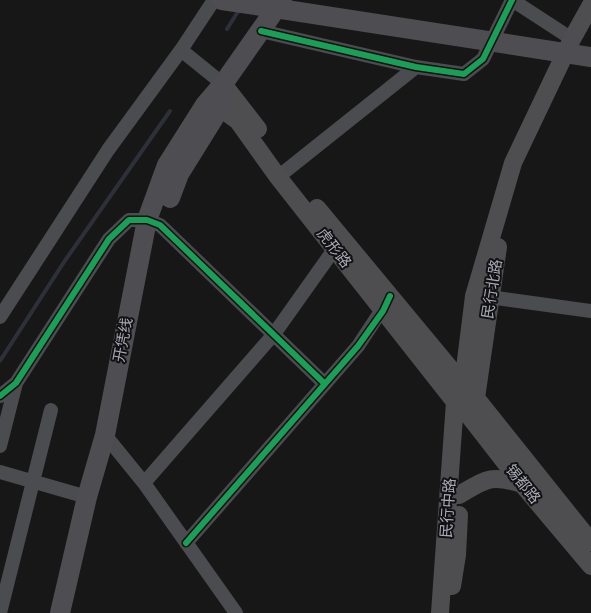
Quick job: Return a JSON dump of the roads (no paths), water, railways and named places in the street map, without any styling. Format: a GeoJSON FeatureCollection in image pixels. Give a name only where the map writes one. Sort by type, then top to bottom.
{"type":"FeatureCollection","features":[{"type":"Feature","properties":{"kind":"highway"},"geometry":{"type":"LineString","coordinates":[[222,0],[591,57]]}},
{"type":"Feature","properties":{"kind":"highway","name":"开凭线"},"geometry":{"type":"LineString","coordinates":[[68,613],[167,165],[213,107],[224,84],[282,0]]}},
{"type":"Feature","properties":{"kind":"highway","name":"开凭线"},"geometry":{"type":"LineString","coordinates":[[60,613],[87,497],[107,439]]}},
{"type":"Feature","properties":{"kind":"main road","name":"民行北路"},"geometry":{"type":"LineString","coordinates":[[466,404],[462,384],[513,163],[572,39],[591,5]]}},
{"type":"Feature","properties":{"kind":"main road","name":"虎形路"},"geometry":{"type":"LineString","coordinates":[[224,84],[246,113],[282,174]]}},
{"type":"Feature","properties":{"kind":"main road","name":"虎形路"},"geometry":{"type":"LineString","coordinates":[[213,107],[238,121],[466,404]]}},
{"type":"Feature","properties":{"kind":"main road","name":"民行北路"},"geometry":{"type":"LineString","coordinates":[[466,404],[482,296]]}},
{"type":"Feature","properties":{"kind":"main road","name":"虎形路"},"geometry":{"type":"LineString","coordinates":[[387,304],[462,384]]}},
{"type":"Feature","properties":{"kind":"main road","name":"锡都路"},"geometry":{"type":"LineString","coordinates":[[466,404],[522,484],[591,566]]}},
{"type":"Feature","properties":{"kind":"main road","name":"锡都路"},"geometry":{"type":"LineString","coordinates":[[466,404],[591,542]]}},
{"type":"Feature","properties":{"kind":"main road","name":"民行中路"},"geometry":{"type":"LineString","coordinates":[[448,613],[457,555],[459,495],[466,404]]}},
{"type":"Feature","properties":{"kind":"main road","name":"民行中路"},"geometry":{"type":"LineString","coordinates":[[440,613],[466,404]]}},
{"type":"Feature","properties":{"kind":"main road"},"geometry":{"type":"LineString","coordinates":[[459,495],[489,478],[507,479],[522,484]]}},
{"type":"Feature","properties":{"kind":"street"},"geometry":{"type":"LineString","coordinates":[[0,317],[108,150],[181,50],[214,0]]}},
{"type":"Feature","properties":{"kind":"street"},"geometry":{"type":"LineString","coordinates":[[260,31],[416,67],[464,74],[483,58],[512,0],[572,39]]}},
{"type":"Feature","properties":{"kind":"street"},"geometry":{"type":"LineString","coordinates":[[181,50],[224,84]]}},
{"type":"Feature","properties":{"kind":"street"},"geometry":{"type":"LineString","coordinates":[[282,174],[416,67]]}},
{"type":"Feature","properties":{"kind":"street"},"geometry":{"type":"LineString","coordinates":[[0,396],[16,383],[109,239],[130,220],[153,223],[274,334],[324,384]]}},
{"type":"Feature","properties":{"kind":"street"},"geometry":{"type":"LineString","coordinates":[[144,482],[274,334],[338,244]]}},
{"type":"Feature","properties":{"kind":"street"},"geometry":{"type":"LineString","coordinates":[[482,296],[591,311]]}},
{"type":"Feature","properties":{"kind":"street"},"geometry":{"type":"LineString","coordinates":[[186,543],[358,346],[387,304]]}},
{"type":"Feature","properties":{"kind":"street"},"geometry":{"type":"LineString","coordinates":[[0,446],[16,383]]}},
{"type":"Feature","properties":{"kind":"street"},"geometry":{"type":"LineString","coordinates":[[0,613],[32,482],[52,410]]}},
{"type":"Feature","properties":{"kind":"street"},"geometry":{"type":"LineString","coordinates":[[107,439],[144,482],[236,613]]}},
{"type":"Feature","properties":{"kind":"street"},"geometry":{"type":"LineString","coordinates":[[0,472],[87,497]]}},
{"type":"Feature","properties":{"kind":"waterway"},"geometry":{"type":"LineString","coordinates":[[227,29],[239,10]]}},
{"type":"Feature","properties":{"kind":"waterway"},"geometry":{"type":"LineString","coordinates":[[0,361],[64,262],[170,111]]}}]}
